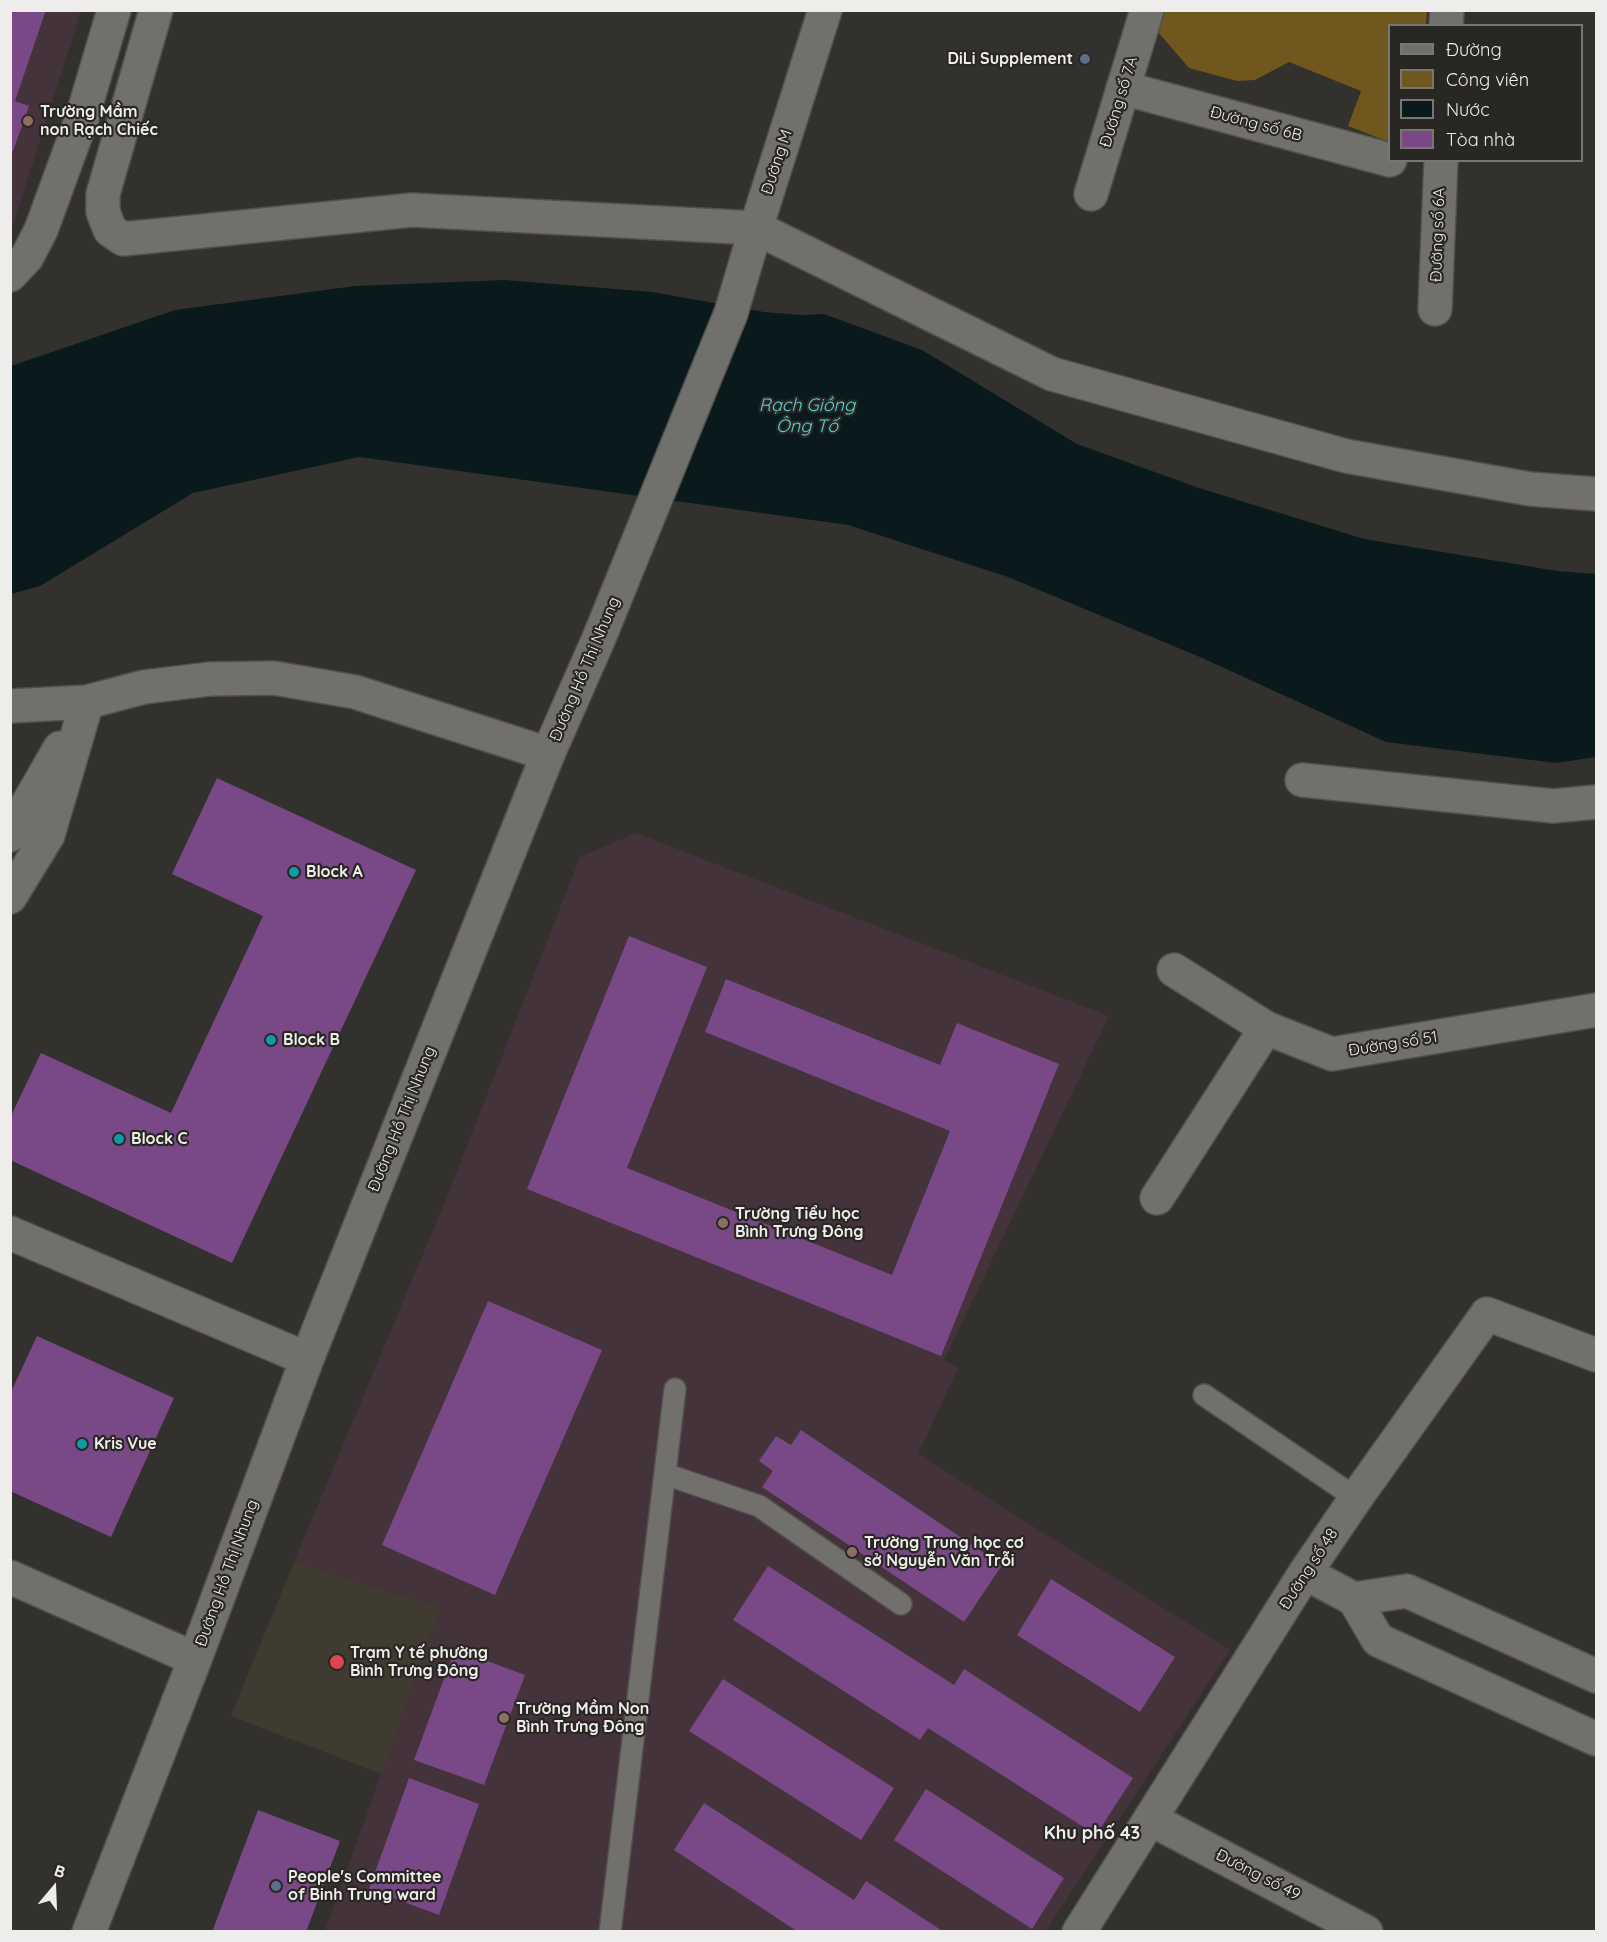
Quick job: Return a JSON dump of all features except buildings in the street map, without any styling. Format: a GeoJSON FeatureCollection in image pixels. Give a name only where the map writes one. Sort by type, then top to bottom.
{"type":"FeatureCollection","features":[{"type":"Feature","properties":{"kind":"street"},"geometry":{"type":"LineString","coordinates":[[10,275],[27,256],[41,230],[82,118],[114,10]]}},
{"type":"Feature","properties":{"kind":"street"},"geometry":{"type":"LineString","coordinates":[[156,10],[103,194],[103,212],[110,230],[123,239],[412,210],[756,228],[1052,374],[1346,456],[1530,489],[1596,494]]}},
{"type":"Feature","properties":{"kind":"street","name":"Đường M"},"geometry":{"type":"LineString","coordinates":[[731,313],[825,10]]}},
{"type":"Feature","properties":{"kind":"street","name":"Đường số 7A"},"geometry":{"type":"LineString","coordinates":[[1091,194],[1146,10]]}},
{"type":"Feature","properties":{"kind":"street","name":"Đường số 6B"},"geometry":{"type":"LineString","coordinates":[[1123,88],[1388,159]]}},
{"type":"Feature","properties":{"kind":"street","name":"Đường số 6B"},"geometry":{"type":"LineString","coordinates":[[1404,162],[1440,167]]}},
{"type":"Feature","properties":{"kind":"street","name":"Đường số 6A"},"geometry":{"type":"LineString","coordinates":[[1435,309],[1440,167]]}},
{"type":"Feature","properties":{"kind":"street","name":"Đường Hồ Thị Nhung"},"geometry":{"type":"LineString","coordinates":[[88,1932],[195,1659],[307,1359],[548,754],[599,638],[731,313]]}},
{"type":"Feature","properties":{"kind":"street"},"geometry":{"type":"LineString","coordinates":[[10,706],[87,702],[144,687],[199,680],[274,678],[355,692],[548,754]]}},
{"type":"Feature","properties":{"kind":"street"},"geometry":{"type":"LineString","coordinates":[[10,835],[87,702]]}},
{"type":"Feature","properties":{"kind":"street"},"geometry":{"type":"LineString","coordinates":[[10,897],[48,835],[87,702]]}},
{"type":"Feature","properties":{"kind":"street"},"geometry":{"type":"LineString","coordinates":[[1302,780],[1553,806],[1596,802]]}},
{"type":"Feature","properties":{"kind":"street","name":"Đường số 51"},"geometry":{"type":"LineString","coordinates":[[1174,970],[1266,1028],[1332,1054],[1596,1010]]}},
{"type":"Feature","properties":{"kind":"street"},"geometry":{"type":"LineString","coordinates":[[1157,1198],[1266,1028]]}},
{"type":"Feature","properties":{"kind":"street"},"geometry":{"type":"LineString","coordinates":[[10,1233],[307,1359]]}},
{"type":"Feature","properties":{"kind":"street","name":"Đường số 48"},"geometry":{"type":"LineString","coordinates":[[1079,1932],[1305,1573],[1487,1314],[1596,1355]]}},
{"type":"Feature","properties":{"kind":"street"},"geometry":{"type":"LineString","coordinates":[[1305,1573],[1354,1599],[1378,1640],[1596,1739]]}},
{"type":"Feature","properties":{"kind":"street"},"geometry":{"type":"LineString","coordinates":[[10,1577],[195,1659]]}},
{"type":"Feature","properties":{"kind":"street"},"geometry":{"type":"LineString","coordinates":[[1354,1599],[1407,1591],[1596,1676]]}},
{"type":"Feature","properties":{"kind":"street","name":"Đường số 49"},"geometry":{"type":"LineString","coordinates":[[1150,1820],[1366,1932]]}},
{"type":"Feature","properties":{"kind":"lane"},"geometry":{"type":"LineString","coordinates":[[610,1932],[675,1389]]}},
{"type":"Feature","properties":{"kind":"lane"},"geometry":{"type":"LineString","coordinates":[[1204,1395],[1356,1498]]}},
{"type":"Feature","properties":{"kind":"lane"},"geometry":{"type":"LineString","coordinates":[[665,1474],[759,1506],[900,1604]]}},
{"type":"Feature","properties":{"kind":"shaded area","name":"Trường Mầm non Rạch Chiếc"},"geometry":{"type":"Polygon","coordinates":[[[11,11],[81,11],[11,232],[11,11]]]}},
{"type":"Feature","properties":{"kind":"shaded area"},"geometry":{"type":"Polygon","coordinates":[[[636,833],[1109,1016],[944,1360],[958,1368],[918,1454],[1230,1650],[1046,1931],[325,1931],[441,1607],[294,1562],[449,1192],[580,857],[636,833]]]}},
{"type":"Feature","properties":{"kind":"shaded area","name":"Trạm Y tế phường Bình Trưng Đông"},"geometry":{"type":"Polygon","coordinates":[[[294,1562],[441,1607],[382,1774],[231,1716],[294,1562]]]}},
{"type":"Feature","properties":{"kind":"green space"},"geometry":{"type":"Polygon","coordinates":[[[1164,11],[1427,11],[1426,24],[1388,24],[1388,142],[1348,126],[1361,91],[1289,62],[1255,80],[1237,81],[1189,68],[1158,32],[1164,11]]]}},
{"type":"Feature","properties":{"kind":"water","name":"Rạch Giồng Ông Tố"},"geometry":{"type":"Polygon","coordinates":[[[505,280],[652,292],[764,312],[824,314],[922,350],[1077,444],[1199,488],[1364,539],[1557,571],[1596,574],[1596,757],[1556,763],[1386,742],[1200,657],[1008,577],[848,525],[359,457],[193,493],[40,586],[11,594],[11,366],[175,310],[355,286],[505,280]]]}},
{"type":"Feature","properties":{"kind":"place","name":"DiLi Supplement"},"geometry":{"type":"Point","coordinates":[1085,59]}},
{"type":"Feature","properties":{"kind":"place","name":"Trường Mầm non Rạch Chiếc"},"geometry":{"type":"Point","coordinates":[28,121]}},
{"type":"Feature","properties":{"kind":"place","name":"Block A"},"geometry":{"type":"Point","coordinates":[294,872]}},
{"type":"Feature","properties":{"kind":"place","name":"Block B"},"geometry":{"type":"Point","coordinates":[271,1040]}},
{"type":"Feature","properties":{"kind":"place","name":"Block C"},"geometry":{"type":"Point","coordinates":[119,1139]}},
{"type":"Feature","properties":{"kind":"place","name":"Trường Tiểu học Bình Trưng Đông"},"geometry":{"type":"Point","coordinates":[723,1223]}},
{"type":"Feature","properties":{"kind":"place","name":"Kris Vue"},"geometry":{"type":"Point","coordinates":[82,1444]}},
{"type":"Feature","properties":{"kind":"place","name":"Trường Trung học cơ sở Nguyễn Văn Trỗi"},"geometry":{"type":"Point","coordinates":[852,1552]}},
{"type":"Feature","properties":{"kind":"place","name":"Trạm Y tế phường Bình Trưng Đông"},"geometry":{"type":"Point","coordinates":[337,1662]}},
{"type":"Feature","properties":{"kind":"place","name":"Trường Mầm Non Bình Trưng Đông"},"geometry":{"type":"Point","coordinates":[504,1718]}},
{"type":"Feature","properties":{"kind":"place","name":"People's Committee of Binh Trung ward"},"geometry":{"type":"Point","coordinates":[276,1886]}},
{"type":"Feature","properties":{"kind":"district","name":"Khu phố 43"},"geometry":{"type":"Point","coordinates":[1092,1834]}}]}
